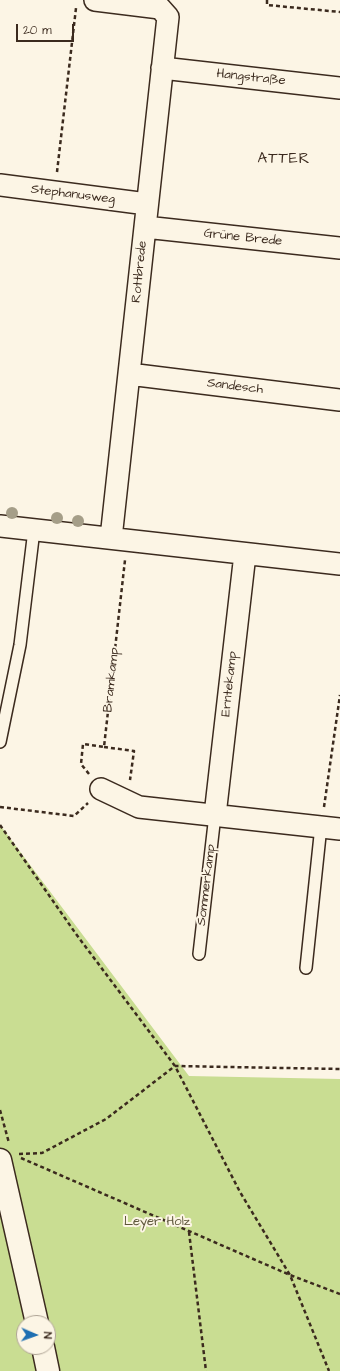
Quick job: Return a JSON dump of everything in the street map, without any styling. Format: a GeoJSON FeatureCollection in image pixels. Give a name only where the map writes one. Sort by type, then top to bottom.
{"type":"FeatureCollection","features":[{"type":"Feature","properties":{"kind":"street","name":"Rottbrede"},"geometry":{"type":"LineString","coordinates":[[95,0],[160,4],[168,17],[129,374],[119,539]]}},
{"type":"Feature","properties":{"kind":"street","name":"Hangstraße"},"geometry":{"type":"LineString","coordinates":[[162,68],[340,88]]}},
{"type":"Feature","properties":{"kind":"street","name":"Stephanusweg"},"geometry":{"type":"LineString","coordinates":[[0,185],[147,204]]}},
{"type":"Feature","properties":{"kind":"street","name":"Grüne Brede"},"geometry":{"type":"LineString","coordinates":[[145,227],[340,248]]}},
{"type":"Feature","properties":{"kind":"street","name":"Sandesch"},"geometry":{"type":"LineString","coordinates":[[129,374],[340,400]]}},
{"type":"Feature","properties":{"kind":"street"},"geometry":{"type":"LineString","coordinates":[[0,526],[340,564]]}},
{"type":"Feature","properties":{"kind":"street","name":"Erntekamp"},"geometry":{"type":"LineString","coordinates":[[215,815],[245,554]]}},
{"type":"Feature","properties":{"kind":"street"},"geometry":{"type":"LineString","coordinates":[[101,789],[139,807],[331,828]]}},
{"type":"Feature","properties":{"kind":"street"},"geometry":{"type":"LineString","coordinates":[[10,1157],[36,1315]]}},
{"type":"Feature","properties":{"kind":"street"},"geometry":{"type":"LineString","coordinates":[[45,1355],[48,1371]]}},
{"type":"Feature","properties":{"kind":"lane"},"geometry":{"type":"LineString","coordinates":[[0,742],[20,645],[34,530]]}},
{"type":"Feature","properties":{"kind":"lane","name":"Sommerkamp"},"geometry":{"type":"LineString","coordinates":[[199,954],[215,815]]}},
{"type":"Feature","properties":{"kind":"lane"},"geometry":{"type":"LineString","coordinates":[[306,968],[331,828]]}},
{"type":"Feature","properties":{"kind":"path"},"geometry":{"type":"LineString","coordinates":[[267,0],[267,5],[340,12]]}},
{"type":"Feature","properties":{"kind":"path"},"geometry":{"type":"LineString","coordinates":[[55,192],[76,8]]}},
{"type":"Feature","properties":{"kind":"path","name":"Bramkamp"},"geometry":{"type":"LineString","coordinates":[[104,747],[119,539]]}},
{"type":"Feature","properties":{"kind":"path"},"geometry":{"type":"LineString","coordinates":[[331,828],[340,695]]}},
{"type":"Feature","properties":{"kind":"path"},"geometry":{"type":"LineString","coordinates":[[0,807],[74,816],[101,789],[81,764],[83,744],[134,750],[128,802]]}},
{"type":"Feature","properties":{"kind":"path"},"geometry":{"type":"LineString","coordinates":[[0,825],[76,934],[175,1066],[240,1192],[290,1276],[329,1371]]}},
{"type":"Feature","properties":{"kind":"path"},"geometry":{"type":"LineString","coordinates":[[10,1157],[42,1153],[94,1126],[106,1119],[175,1066],[340,1069]]}},
{"type":"Feature","properties":{"kind":"path"},"geometry":{"type":"LineString","coordinates":[[10,1157],[290,1276],[340,1294]]}},
{"type":"Feature","properties":{"kind":"path"},"geometry":{"type":"LineString","coordinates":[[188,1232],[206,1371]]}},
{"type":"Feature","properties":{"kind":"green space","name":"Leyer Holz"},"geometry":{"type":"Polygon","coordinates":[[[0,825],[189,1076],[340,1079],[340,1371],[0,1371],[0,825]]]}},
{"type":"Feature","properties":{"kind":"district","name":"ATTER"},"geometry":{"type":"Point","coordinates":[284,160]}}]}
